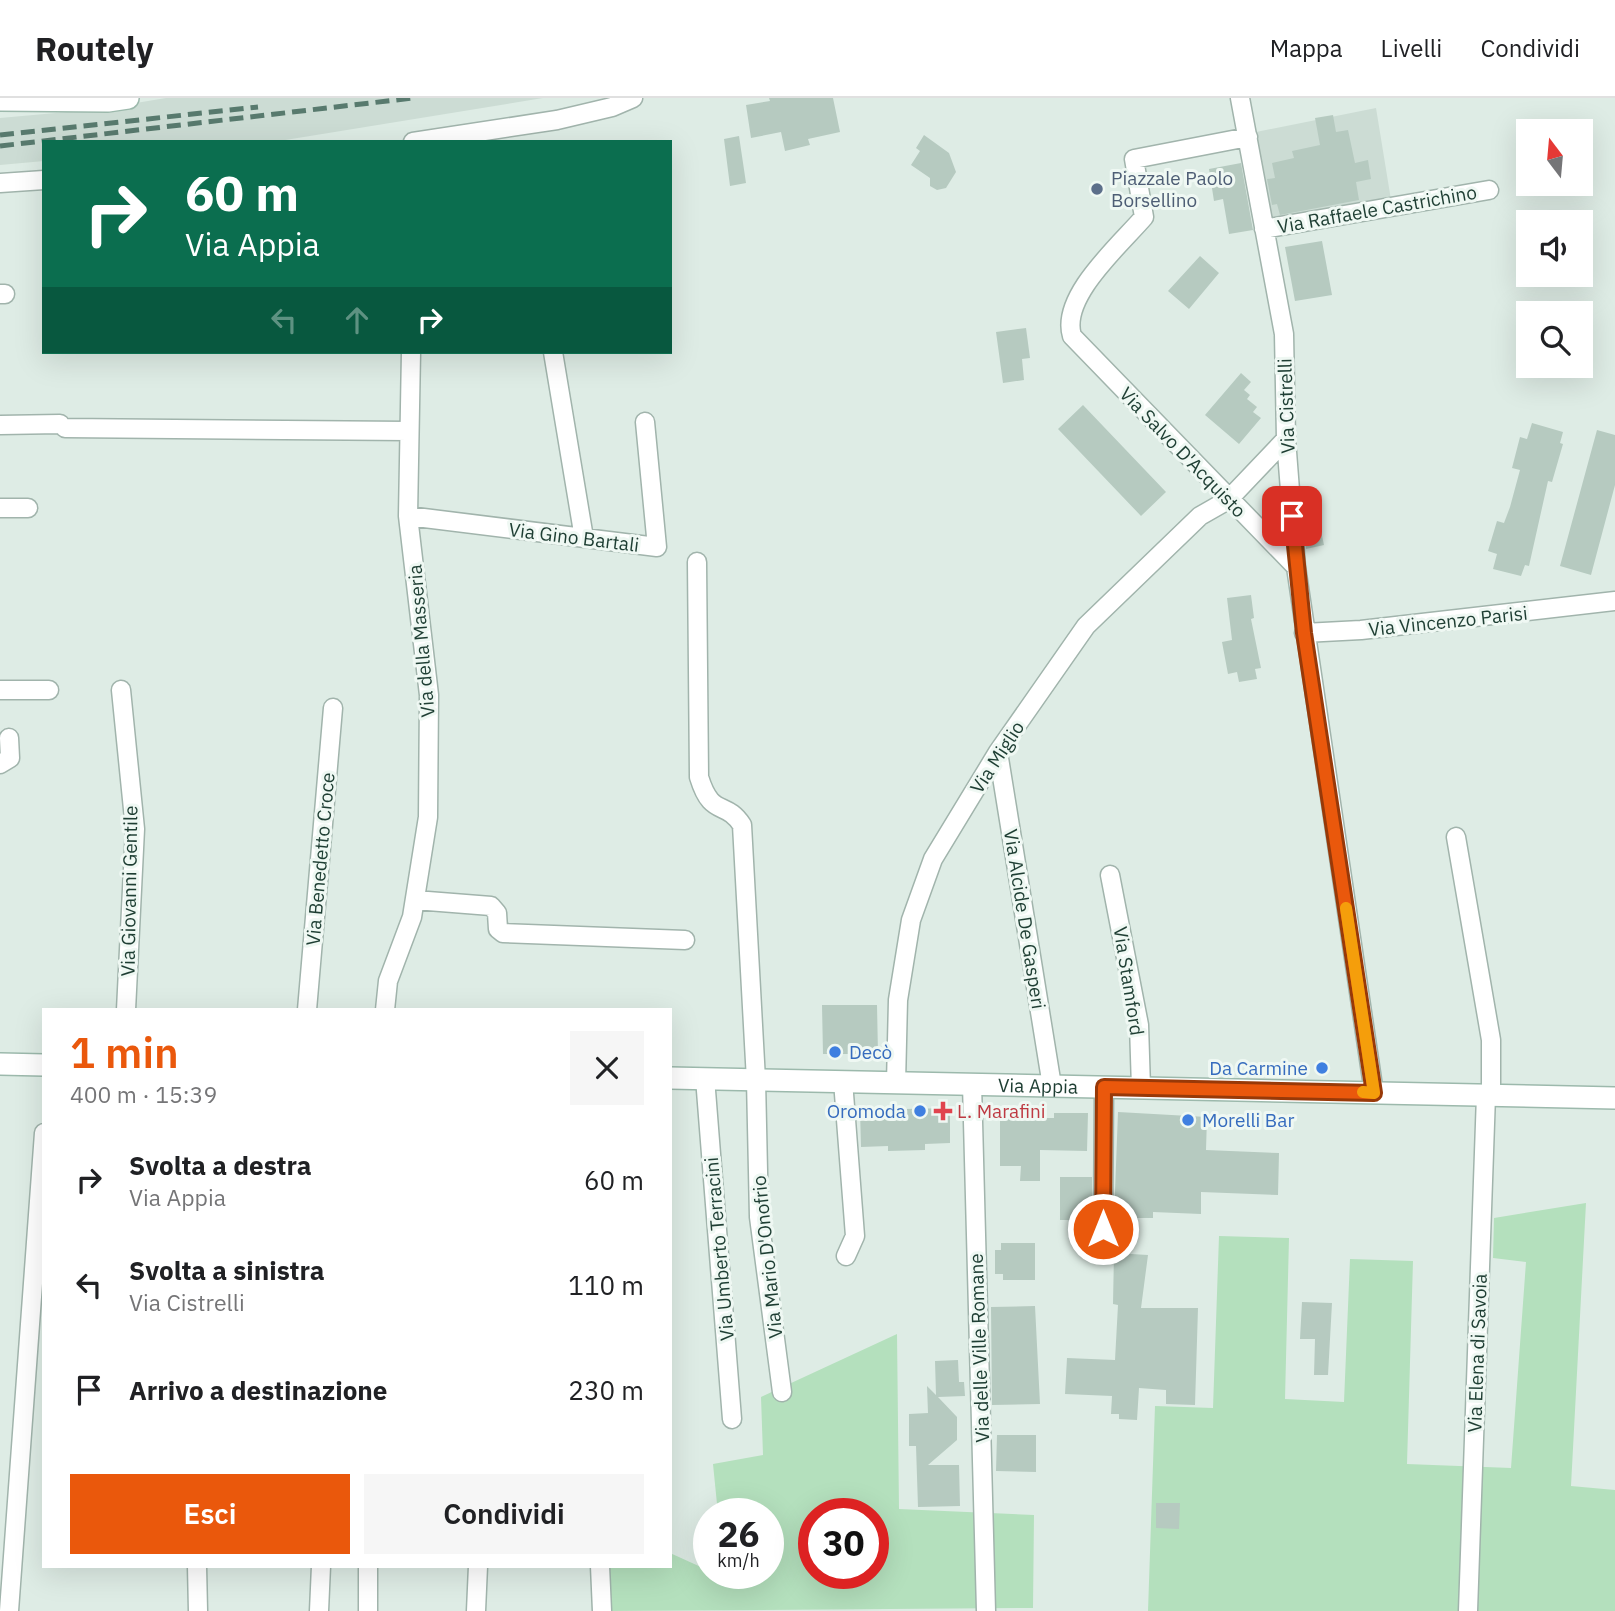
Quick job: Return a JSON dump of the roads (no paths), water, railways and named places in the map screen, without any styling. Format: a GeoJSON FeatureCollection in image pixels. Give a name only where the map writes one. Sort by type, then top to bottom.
{"type":"FeatureCollection","features":[{"type":"Feature","properties":{"kind":"main road"},"geometry":{"type":"LineString","coordinates":[[9,100],[108,102],[128,98]]}},
{"type":"Feature","properties":{"kind":"main road"},"geometry":{"type":"LineString","coordinates":[[0,1064],[42,1065]]}},
{"type":"Feature","properties":{"kind":"main road","name":"Via Appia"},"geometry":{"type":"LineString","coordinates":[[672,1078],[1615,1098]]}},
{"type":"Feature","properties":{"kind":"street"},"geometry":{"type":"LineString","coordinates":[[436,140],[517,135],[612,107],[633,98]]}},
{"type":"Feature","properties":{"kind":"street"},"geometry":{"type":"LineString","coordinates":[[1240,98],[1248,137]]}},
{"type":"Feature","properties":{"kind":"street","name":"Via Cistrelli"},"geometry":{"type":"LineString","coordinates":[[1248,137],[1284,334],[1286,439],[1296,567],[1374,1093]]}},
{"type":"Feature","properties":{"kind":"street","name":"Via Salvo D'Acquisto"},"geometry":{"type":"LineString","coordinates":[[1248,137],[1134,159],[1144,218],[1074,300],[1068,323],[1072,336],[1228,500],[1296,567]]}},
{"type":"Feature","properties":{"kind":"street"},"geometry":{"type":"LineString","coordinates":[[0,183],[42,180]]}},
{"type":"Feature","properties":{"kind":"street","name":"Via Raffaele Castrichino"},"geometry":{"type":"LineString","coordinates":[[1264,229],[1489,190]]}},
{"type":"Feature","properties":{"kind":"street","name":"Via della Masseria"},"geometry":{"type":"LineString","coordinates":[[385,1008],[388,981],[412,917],[428,817],[429,695],[408,516],[411,354]]}},
{"type":"Feature","properties":{"kind":"street"},"geometry":{"type":"LineString","coordinates":[[553,354],[584,538]]}},
{"type":"Feature","properties":{"kind":"street","name":"Via Gino Bartali"},"geometry":{"type":"LineString","coordinates":[[408,516],[657,547],[645,422]]}},
{"type":"Feature","properties":{"kind":"street"},"geometry":{"type":"LineString","coordinates":[[0,425],[408,431]]}},
{"type":"Feature","properties":{"kind":"street","name":"Via Miglio"},"geometry":{"type":"LineString","coordinates":[[897,1083],[898,1000],[911,920],[933,859],[998,752],[1086,626],[1200,516],[1228,500],[1286,439]]}},
{"type":"Feature","properties":{"kind":"street"},"geometry":{"type":"LineString","coordinates":[[0,508],[28,508]]}},
{"type":"Feature","properties":{"kind":"street","name":"Via Mario D'Onofrio"},"geometry":{"type":"LineString","coordinates":[[697,562],[699,777],[705,797],[715,807],[735,814],[742,825],[756,1080],[759,1217],[782,1392]]}},
{"type":"Feature","properties":{"kind":"street","name":"Via Vincenzo Parisi"},"geometry":{"type":"LineString","coordinates":[[1591,604],[1615,589]]}},
{"type":"Feature","properties":{"kind":"street","name":"Via Vincenzo Parisi"},"geometry":{"type":"LineString","coordinates":[[1304,633],[1361,631],[1615,601]]}},
{"type":"Feature","properties":{"kind":"street"},"geometry":{"type":"LineString","coordinates":[[0,690],[49,690]]}},
{"type":"Feature","properties":{"kind":"street","name":"Via Giovanni Gentile"},"geometry":{"type":"LineString","coordinates":[[121,690],[135,829],[126,1008]]}},
{"type":"Feature","properties":{"kind":"street","name":"Via Benedetto Croce"},"geometry":{"type":"LineString","coordinates":[[307,1008],[332,708]]}},
{"type":"Feature","properties":{"kind":"street"},"geometry":{"type":"LineString","coordinates":[[0,764],[10,758],[9,738]]}},
{"type":"Feature","properties":{"kind":"street","name":"Via Alcide De Gasperi"},"geometry":{"type":"LineString","coordinates":[[998,752],[1052,1086]]}},
{"type":"Feature","properties":{"kind":"street","name":"Via Elena di Savoia"},"geometry":{"type":"LineString","coordinates":[[1456,837],[1491,1040],[1468,1611]]}},
{"type":"Feature","properties":{"kind":"street","name":"Via Stamford"},"geometry":{"type":"LineString","coordinates":[[1111,875],[1139,1025],[1141,1088]]}},
{"type":"Feature","properties":{"kind":"street"},"geometry":{"type":"LineString","coordinates":[[415,900],[491,906],[497,913],[498,929],[503,933],[685,940]]}},
{"type":"Feature","properties":{"kind":"street","name":"Via Umberto Terracini"},"geometry":{"type":"LineString","coordinates":[[705,1079],[732,1419]]}},
{"type":"Feature","properties":{"kind":"street"},"geometry":{"type":"LineString","coordinates":[[843,1082],[855,1236],[846,1256]]}},
{"type":"Feature","properties":{"kind":"street","name":"Via delle Ville Romane"},"geometry":{"type":"LineString","coordinates":[[972,1084],[986,1611]]}},
{"type":"Feature","properties":{"kind":"street"},"geometry":{"type":"LineString","coordinates":[[1103,1229],[1104,1087]]}},
{"type":"Feature","properties":{"kind":"street"},"geometry":{"type":"LineString","coordinates":[[9,1611],[42,1160]]}},
{"type":"Feature","properties":{"kind":"street"},"geometry":{"type":"LineString","coordinates":[[197,1568],[198,1611]]}},
{"type":"Feature","properties":{"kind":"street"},"geometry":{"type":"LineString","coordinates":[[318,1611],[321,1568]]}},
{"type":"Feature","properties":{"kind":"street"},"geometry":{"type":"LineString","coordinates":[[368,1568],[368,1611]]}},
{"type":"Feature","properties":{"kind":"street"},"geometry":{"type":"LineString","coordinates":[[476,1611],[478,1568]]}},
{"type":"Feature","properties":{"kind":"street"},"geometry":{"type":"LineString","coordinates":[[600,1568],[602,1611]]}},
{"type":"Feature","properties":{"kind":"railway"},"geometry":{"type":"LineString","coordinates":[[52,140],[413,98]]}},
{"type":"Feature","properties":{"kind":"railway"},"geometry":{"type":"LineString","coordinates":[[0,135],[258,107]]}},
{"type":"Feature","properties":{"kind":"railway"},"geometry":{"type":"LineString","coordinates":[[0,146],[42,141]]}},
{"type":"Feature","properties":{"kind":"place","name":"Piazzale Paolo Borsellino"},"geometry":{"type":"Point","coordinates":[1097,189]}},
{"type":"Feature","properties":{"kind":"place","name":"Decò"},"geometry":{"type":"Point","coordinates":[835,1052]}},
{"type":"Feature","properties":{"kind":"place","name":"Da Carmine"},"geometry":{"type":"Point","coordinates":[1322,1068]}},
{"type":"Feature","properties":{"kind":"place","name":"Oromoda"},"geometry":{"type":"Point","coordinates":[920,1111]}},
{"type":"Feature","properties":{"kind":"place","name":"L. Marafini"},"geometry":{"type":"Point","coordinates":[943,1111]}},
{"type":"Feature","properties":{"kind":"place","name":"Morelli Bar"},"geometry":{"type":"Point","coordinates":[1188,1120]}}]}
